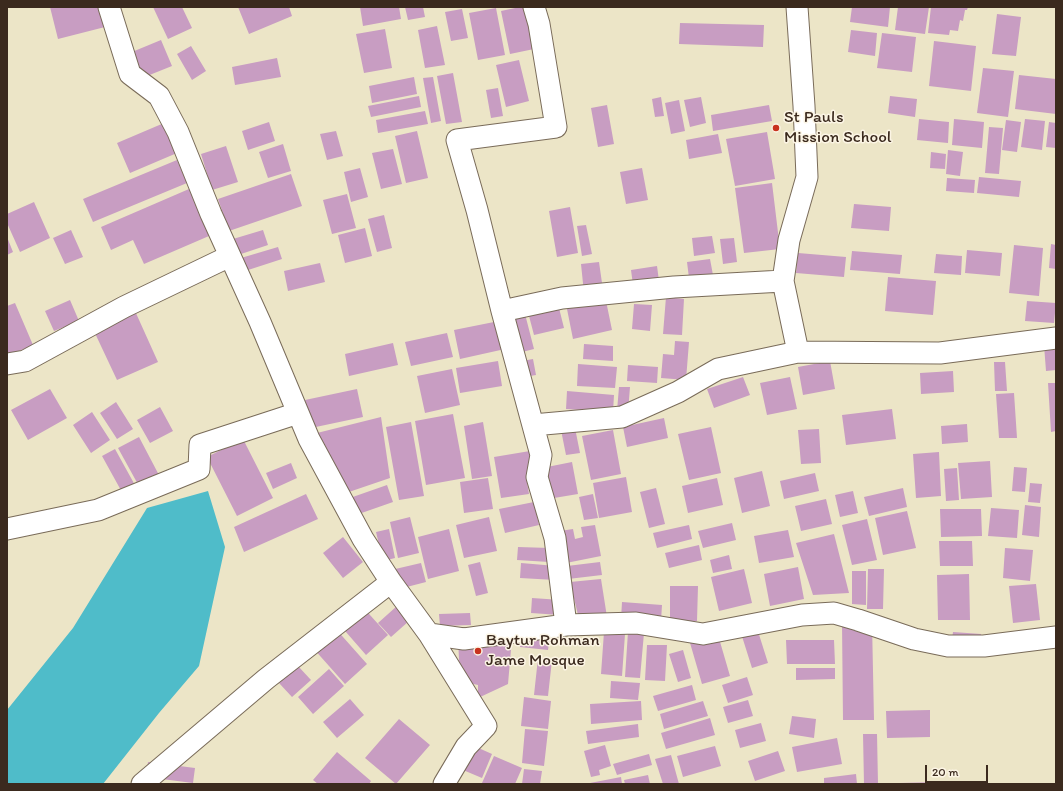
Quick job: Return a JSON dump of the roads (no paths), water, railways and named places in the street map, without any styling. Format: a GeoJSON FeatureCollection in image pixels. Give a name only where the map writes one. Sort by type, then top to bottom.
{"type":"FeatureCollection","features":[{"type":"Feature","properties":{"kind":"street"},"geometry":{"type":"LineString","coordinates":[[534,7],[539,24],[556,127],[457,140],[477,210],[502,311],[541,455],[537,477],[555,538],[566,625]]}},
{"type":"Feature","properties":{"kind":"street"},"geometry":{"type":"LineString","coordinates":[[797,7],[807,177],[789,240],[783,281],[798,352]]}},
{"type":"Feature","properties":{"kind":"street"},"geometry":{"type":"LineString","coordinates":[[114,9],[130,74],[159,96],[178,132],[211,214],[260,322],[309,439],[363,539],[391,582],[429,634],[486,726],[466,747],[444,784]]}},
{"type":"Feature","properties":{"kind":"street"},"geometry":{"type":"LineString","coordinates":[[7,364],[25,361],[124,307],[230,256]]}},
{"type":"Feature","properties":{"kind":"street"},"geometry":{"type":"LineString","coordinates":[[502,311],[562,298],[674,287],[783,281]]}},
{"type":"Feature","properties":{"kind":"street"},"geometry":{"type":"LineString","coordinates":[[533,425],[622,417],[678,392],[718,369],[798,352],[940,353],[1056,338]]}},
{"type":"Feature","properties":{"kind":"street"},"geometry":{"type":"LineString","coordinates":[[7,530],[105,508],[199,469],[200,445],[298,413]]}},
{"type":"Feature","properties":{"kind":"street"},"geometry":{"type":"LineString","coordinates":[[142,784],[266,679],[391,582]]}},
{"type":"Feature","properties":{"kind":"street"},"geometry":{"type":"LineString","coordinates":[[429,634],[464,639],[566,625],[636,623],[703,634],[802,615],[834,613],[914,639],[948,646],[984,646],[1056,637]]}},
{"type":"Feature","properties":{"kind":"water"},"geometry":{"type":"Polygon","coordinates":[[[208,491],[225,547],[199,666],[159,713],[103,784],[7,784],[7,710],[73,628],[147,508],[208,491]]]}},
{"type":"Feature","properties":{"kind":"place","name":"St Pauls Mission School"},"geometry":{"type":"Point","coordinates":[776,128]}},
{"type":"Feature","properties":{"kind":"place","name":"Baytur Rohman Jame Mosque"},"geometry":{"type":"Point","coordinates":[478,651]}}]}
